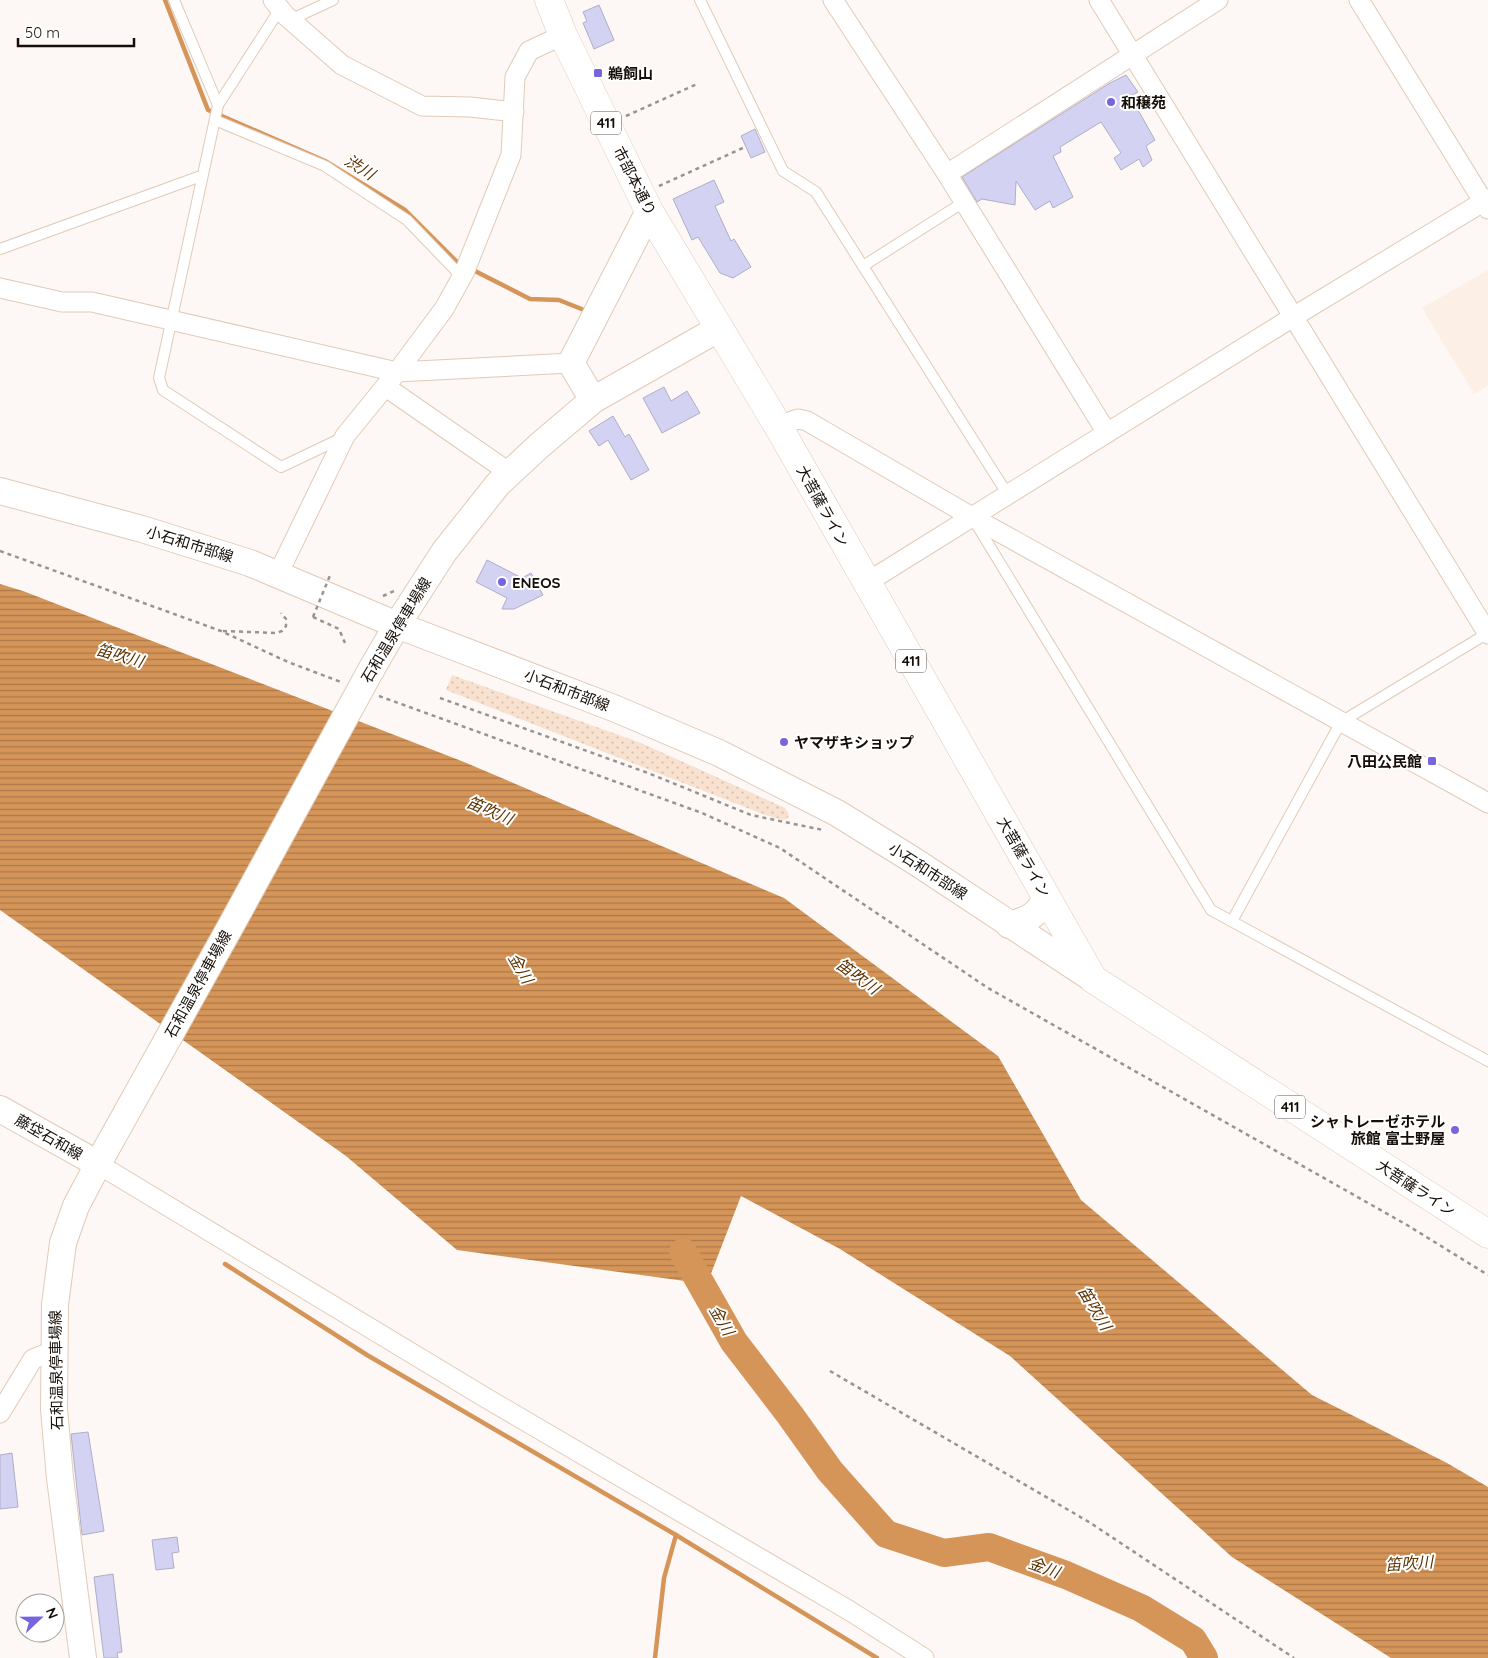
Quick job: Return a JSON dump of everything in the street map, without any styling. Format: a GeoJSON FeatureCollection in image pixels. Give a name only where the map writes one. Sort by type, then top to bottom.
{"type":"FeatureCollection","features":[{"type":"Feature","properties":{"kind":"highway","name":"市部本通り"},"geometry":{"type":"LineString","coordinates":[[549,0],[563,34],[654,199],[718,329]]}},
{"type":"Feature","properties":{"kind":"highway","name":"大菩薩ライン"},"geometry":{"type":"LineString","coordinates":[[718,329],[778,426],[1093,979],[1488,1234]]}},
{"type":"Feature","properties":{"kind":"main road"},"geometry":{"type":"LineString","coordinates":[[593,400],[571,363],[654,199]]}},
{"type":"Feature","properties":{"kind":"main road","name":"石和温泉停車場線"},"geometry":{"type":"LineString","coordinates":[[83,1658],[60,1478],[54,1409],[53,1351],[55,1305],[63,1243],[76,1206],[371,670],[397,625],[444,552],[498,484],[593,400],[718,329]]}},
{"type":"Feature","properties":{"kind":"main road","name":"小石和市部線"},"geometry":{"type":"LineString","coordinates":[[0,491],[142,529],[250,562],[397,625],[616,709],[720,753],[837,813],[916,862],[1093,979]]}},
{"type":"Feature","properties":{"kind":"main road"},"geometry":{"type":"LineString","coordinates":[[1009,925],[1034,916],[1043,905],[1046,896]]}},
{"type":"Feature","properties":{"kind":"main road","name":"藤垈石和線"},"geometry":{"type":"LineString","coordinates":[[0,1109],[101,1158]]}},
{"type":"Feature","properties":{"kind":"street"},"geometry":{"type":"LineString","coordinates":[[833,0],[947,174],[1106,433]]}},
{"type":"Feature","properties":{"kind":"street"},"geometry":{"type":"LineString","coordinates":[[1099,0],[1488,634]]}},
{"type":"Feature","properties":{"kind":"street"},"geometry":{"type":"LineString","coordinates":[[947,174],[1218,0]]}},
{"type":"Feature","properties":{"kind":"street"},"geometry":{"type":"LineString","coordinates":[[866,583],[1293,317],[1486,203],[1358,0]]}},
{"type":"Feature","properties":{"kind":"street"},"geometry":{"type":"LineString","coordinates":[[281,10],[342,65],[422,106],[470,107],[514,112]]}},
{"type":"Feature","properties":{"kind":"street"},"geometry":{"type":"LineString","coordinates":[[278,574],[345,436],[392,380],[444,309],[466,269],[511,155],[515,77],[529,51],[563,34]]}},
{"type":"Feature","properties":{"kind":"street"},"geometry":{"type":"LineString","coordinates":[[0,288],[62,302],[92,302],[170,320],[392,380],[571,363]]}},
{"type":"Feature","properties":{"kind":"street"},"geometry":{"type":"LineString","coordinates":[[392,380],[510,473]]}},
{"type":"Feature","properties":{"kind":"street"},"geometry":{"type":"LineString","coordinates":[[778,426],[798,419],[807,421],[972,517],[1488,803]]}},
{"type":"Feature","properties":{"kind":"street"},"geometry":{"type":"LineString","coordinates":[[101,1158],[486,1398],[850,1612],[917,1655]]}},
{"type":"Feature","properties":{"kind":"street"},"geometry":{"type":"LineString","coordinates":[[0,1413],[32,1359],[53,1351]]}},
{"type":"Feature","properties":{"kind":"lane"},"geometry":{"type":"LineString","coordinates":[[174,0],[218,106]]}},
{"type":"Feature","properties":{"kind":"lane"},"geometry":{"type":"LineString","coordinates":[[333,0],[281,10],[218,106],[158,378],[163,390],[281,467],[345,436]]}},
{"type":"Feature","properties":{"kind":"lane"},"geometry":{"type":"LineString","coordinates":[[700,0],[783,171],[816,192],[1008,494]]}},
{"type":"Feature","properties":{"kind":"lane"},"geometry":{"type":"LineString","coordinates":[[215,119],[325,166],[406,220],[466,269]]}},
{"type":"Feature","properties":{"kind":"lane"},"geometry":{"type":"LineString","coordinates":[[0,249],[202,176]]}},
{"type":"Feature","properties":{"kind":"lane"},"geometry":{"type":"LineString","coordinates":[[864,266],[964,202]]}},
{"type":"Feature","properties":{"kind":"lane"},"geometry":{"type":"LineString","coordinates":[[972,517],[1212,910],[1488,1061]]}},
{"type":"Feature","properties":{"kind":"lane"},"geometry":{"type":"LineString","coordinates":[[1232,921],[1342,722],[1488,634]]}},
{"type":"Feature","properties":{"kind":"path"},"geometry":{"type":"LineString","coordinates":[[622,117],[697,84]]}},
{"type":"Feature","properties":{"kind":"path"},"geometry":{"type":"LineString","coordinates":[[654,199],[745,147]]}},
{"type":"Feature","properties":{"kind":"path"},"geometry":{"type":"LineString","coordinates":[[0,551],[221,631],[288,662],[349,685]]}},
{"type":"Feature","properties":{"kind":"path"},"geometry":{"type":"LineString","coordinates":[[331,573],[313,617],[339,629],[345,643]]}},
{"type":"Feature","properties":{"kind":"path"},"geometry":{"type":"LineString","coordinates":[[221,631],[276,633],[282,631],[286,626],[286,619],[281,613]]}},
{"type":"Feature","properties":{"kind":"path"},"geometry":{"type":"LineString","coordinates":[[376,695],[702,813],[780,848],[988,988],[1390,1215],[1488,1275]]}},
{"type":"Feature","properties":{"kind":"path"},"geometry":{"type":"LineString","coordinates":[[440,698],[648,773],[751,815],[824,831]]}},
{"type":"Feature","properties":{"kind":"path"},"geometry":{"type":"LineString","coordinates":[[830,1371],[1089,1522],[1294,1658]]}},
{"type":"Feature","properties":{"kind":"shaded area"},"geometry":{"type":"Polygon","coordinates":[[[1488,270],[1488,385],[1474,394],[1422,308],[1488,270]]]}},
{"type":"Feature","properties":{"kind":"shaded area"},"geometry":{"type":"Polygon","coordinates":[[[452,675],[641,743],[785,808],[789,817],[784,820],[765,815],[446,690],[452,675]]]}},
{"type":"Feature","properties":{"kind":"water","name":"笛吹川"},"geometry":{"type":"Polygon","coordinates":[[[0,584],[23,591],[464,762],[784,898],[998,1056],[1081,1200],[1312,1395],[1447,1463],[1488,1487],[1488,1658],[1391,1658],[1232,1557],[1010,1356],[840,1249],[741,1196],[707,1284],[457,1250],[346,1156],[0,910],[0,584]]]}},
{"type":"Feature","properties":{"kind":"building"},"geometry":{"type":"Polygon","coordinates":[[[599,5],[614,40],[594,49],[583,23],[587,21],[583,12],[599,5]]]}},
{"type":"Feature","properties":{"kind":"building"},"geometry":{"type":"Polygon","coordinates":[[[1126,75],[1138,92],[1130,96],[1155,140],[1146,146],[1152,160],[1143,167],[1139,159],[1121,170],[1114,158],[1121,153],[1101,122],[1060,147],[1061,152],[1053,156],[1073,197],[1053,208],[1050,201],[1035,210],[1016,181],[1015,205],[982,199],[977,202],[962,177],[1110,83],[1126,75]]]}},
{"type":"Feature","properties":{"kind":"building"},"geometry":{"type":"Polygon","coordinates":[[[755,129],[765,152],[751,158],[741,136],[755,129]]]}},
{"type":"Feature","properties":{"kind":"building"},"geometry":{"type":"Polygon","coordinates":[[[714,180],[724,202],[715,206],[731,241],[734,239],[751,267],[733,278],[720,273],[698,237],[692,240],[673,199],[714,180]]]}},
{"type":"Feature","properties":{"kind":"building"},"geometry":{"type":"Polygon","coordinates":[[[664,387],[671,401],[687,391],[700,413],[662,433],[643,398],[664,387]]]}},
{"type":"Feature","properties":{"kind":"building"},"geometry":{"type":"Polygon","coordinates":[[[613,416],[625,437],[629,434],[649,470],[631,480],[608,440],[599,446],[589,431],[613,416]]]}},
{"type":"Feature","properties":{"kind":"building"},"geometry":{"type":"Polygon","coordinates":[[[487,560],[522,578],[531,573],[543,595],[514,609],[502,609],[507,598],[476,582],[487,560]]]}},
{"type":"Feature","properties":{"kind":"building"},"geometry":{"type":"Polygon","coordinates":[[[88,1432],[104,1531],[82,1535],[71,1434],[88,1432]]]}},
{"type":"Feature","properties":{"kind":"building"},"geometry":{"type":"Polygon","coordinates":[[[12,1453],[18,1507],[0,1509],[0,1455],[12,1453]]]}},
{"type":"Feature","properties":{"kind":"building"},"geometry":{"type":"Polygon","coordinates":[[[177,1537],[179,1552],[172,1553],[174,1568],[156,1570],[152,1540],[177,1537]]]}},
{"type":"Feature","properties":{"kind":"building"},"geometry":{"type":"Polygon","coordinates":[[[113,1574],[122,1652],[117,1653],[118,1658],[104,1658],[94,1577],[113,1574]]]}},
{"type":"Feature","properties":{"kind":"waterway","name":"渋川"},"geometry":{"type":"LineString","coordinates":[[165,0],[208,110],[325,161],[405,210],[462,265]]}},
{"type":"Feature","properties":{"kind":"waterway","name":"渋川"},"geometry":{"type":"LineString","coordinates":[[471,269],[530,299],[559,300],[589,312]]}},
{"type":"Feature","properties":{"kind":"waterway","name":"金川"},"geometry":{"type":"LineString","coordinates":[[683,1252],[734,1342],[830,1471],[886,1534],[944,1553],[989,1547],[1066,1575],[1141,1608],[1193,1640],[1204,1658]]}},
{"type":"Feature","properties":{"kind":"waterway"},"geometry":{"type":"LineString","coordinates":[[225,1264],[367,1355],[676,1535],[877,1658]]}},
{"type":"Feature","properties":{"kind":"waterway"},"geometry":{"type":"LineString","coordinates":[[655,1658],[664,1578],[676,1535]]}},
{"type":"Feature","properties":{"kind":"place","name":"鵜飼山"},"geometry":{"type":"Point","coordinates":[598,73]}},
{"type":"Feature","properties":{"kind":"place","name":"和穣苑"},"geometry":{"type":"Point","coordinates":[1111,102]}},
{"type":"Feature","properties":{"kind":"place","name":"ENEOS"},"geometry":{"type":"Point","coordinates":[502,582]}},
{"type":"Feature","properties":{"kind":"place","name":"ヤマザキショップ"},"geometry":{"type":"Point","coordinates":[784,742]}},
{"type":"Feature","properties":{"kind":"place","name":"八田公民館"},"geometry":{"type":"Point","coordinates":[1432,761]}},
{"type":"Feature","properties":{"kind":"place","name":"シャトレーゼホテル 旅館 富士野屋"},"geometry":{"type":"Point","coordinates":[1455,1130]}}]}
